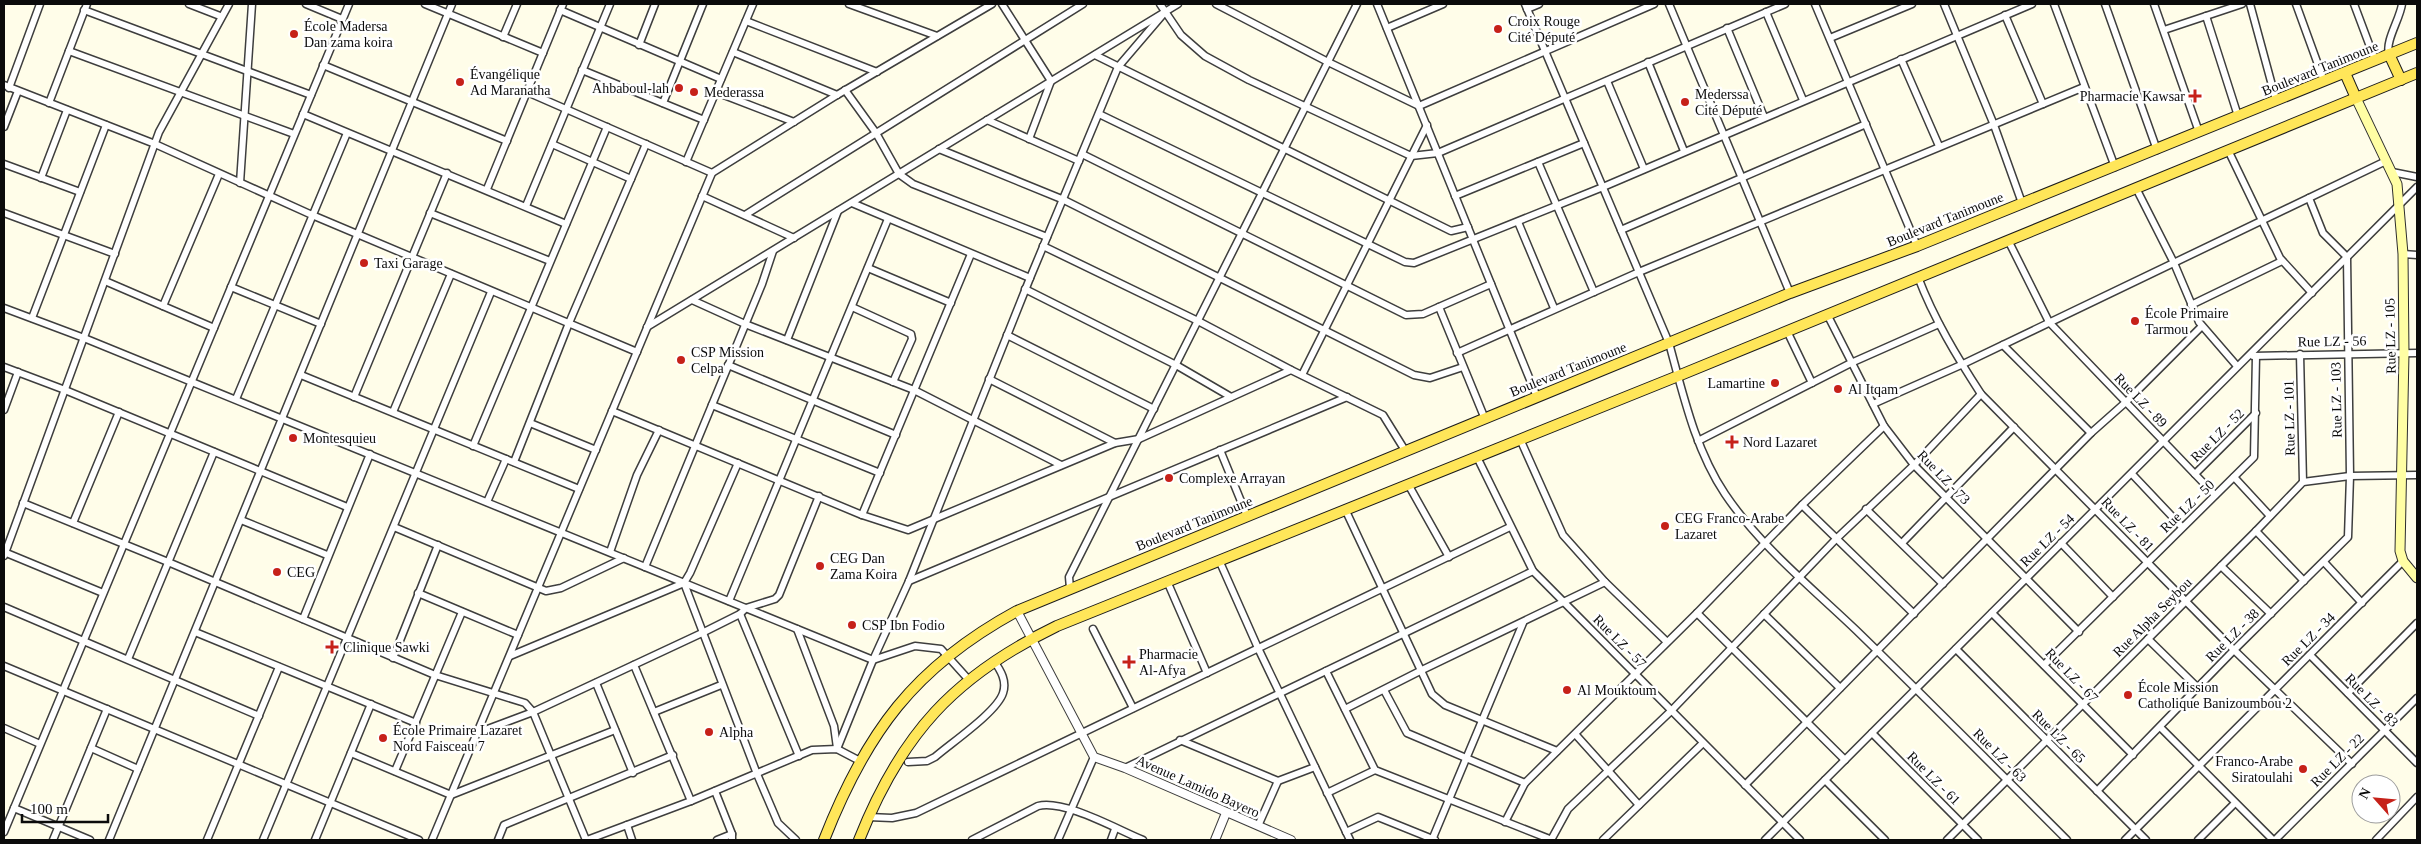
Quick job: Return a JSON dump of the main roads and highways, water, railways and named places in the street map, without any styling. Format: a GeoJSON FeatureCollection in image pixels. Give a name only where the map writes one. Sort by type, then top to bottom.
{"type":"FeatureCollection","features":[{"type":"Feature","properties":{"kind":"main road","name":"Boulevard Tanimoune"},"geometry":{"type":"LineString","coordinates":[[824,840],[856,759],[878,729],[906,696],[949,656],[982,631],[1017,611],[1790,293],[1917,246],[2417,43]]}},
{"type":"Feature","properties":{"kind":"main road"},"geometry":{"type":"LineString","coordinates":[[2390,54],[2401,80]]}},
{"type":"Feature","properties":{"kind":"main road"},"geometry":{"type":"LineString","coordinates":[[2345,73],[2356,98]]}},
{"type":"Feature","properties":{"kind":"main road"},"geometry":{"type":"LineString","coordinates":[[859,840],[885,781],[908,742],[941,703],[968,679],[1031,639],[1219,560],[1678,376],[2417,73]]}},
{"type":"Feature","properties":{"kind":"main road","name":"Rue LZ - 105"},"geometry":{"type":"LineString","coordinates":[[2356,98],[2397,184],[2402,254],[2404,353],[2400,551],[2403,561],[2417,578]]}},
{"type":"Feature","properties":{"kind":"place","name":"Croix Rouge Cité Député"},"geometry":{"type":"Point","coordinates":[1498,29]}},
{"type":"Feature","properties":{"kind":"place","name":"École Madersa Dan zama koira"},"geometry":{"type":"Point","coordinates":[294,34]}},
{"type":"Feature","properties":{"kind":"place","name":"Évangélique Ad Maranatha"},"geometry":{"type":"Point","coordinates":[460,82]}},
{"type":"Feature","properties":{"kind":"place","name":"Ahbaboul-lah"},"geometry":{"type":"Point","coordinates":[679,88]}},
{"type":"Feature","properties":{"kind":"place","name":"Mederassa"},"geometry":{"type":"Point","coordinates":[694,92]}},
{"type":"Feature","properties":{"kind":"place","name":"Pharmacie Kawsar"},"geometry":{"type":"Point","coordinates":[2195,96]}},
{"type":"Feature","properties":{"kind":"place","name":"Mederssa Cité Député"},"geometry":{"type":"Point","coordinates":[1685,102]}},
{"type":"Feature","properties":{"kind":"place","name":"Taxi Garage"},"geometry":{"type":"Point","coordinates":[364,263]}},
{"type":"Feature","properties":{"kind":"place","name":"École Primaire Tarmou"},"geometry":{"type":"Point","coordinates":[2135,321]}},
{"type":"Feature","properties":{"kind":"place","name":"CSP Mission Celpa"},"geometry":{"type":"Point","coordinates":[681,360]}},
{"type":"Feature","properties":{"kind":"place","name":"Lamartine"},"geometry":{"type":"Point","coordinates":[1775,383]}},
{"type":"Feature","properties":{"kind":"place","name":"Al Itqam"},"geometry":{"type":"Point","coordinates":[1838,389]}},
{"type":"Feature","properties":{"kind":"place","name":"Montesquieu"},"geometry":{"type":"Point","coordinates":[293,438]}},
{"type":"Feature","properties":{"kind":"place","name":"Nord Lazaret"},"geometry":{"type":"Point","coordinates":[1732,442]}},
{"type":"Feature","properties":{"kind":"place","name":"Complexe Arrayan"},"geometry":{"type":"Point","coordinates":[1169,478]}},
{"type":"Feature","properties":{"kind":"place","name":"CEG Franco-Arabe Lazaret"},"geometry":{"type":"Point","coordinates":[1665,526]}},
{"type":"Feature","properties":{"kind":"place","name":"CEG Dan Zama Koira"},"geometry":{"type":"Point","coordinates":[820,566]}},
{"type":"Feature","properties":{"kind":"place","name":"CEG"},"geometry":{"type":"Point","coordinates":[277,572]}},
{"type":"Feature","properties":{"kind":"place","name":"CSP Ibn Fodio"},"geometry":{"type":"Point","coordinates":[852,625]}},
{"type":"Feature","properties":{"kind":"place","name":"Clinique Sawki"},"geometry":{"type":"Point","coordinates":[332,647]}},
{"type":"Feature","properties":{"kind":"place","name":"Pharmacie Al-Afya"},"geometry":{"type":"Point","coordinates":[1129,662]}},
{"type":"Feature","properties":{"kind":"place","name":"Al Mouktoum"},"geometry":{"type":"Point","coordinates":[1567,690]}},
{"type":"Feature","properties":{"kind":"place","name":"École Mission Catholique Banizoumbou 2"},"geometry":{"type":"Point","coordinates":[2128,695]}},
{"type":"Feature","properties":{"kind":"place","name":"Alpha"},"geometry":{"type":"Point","coordinates":[709,732]}},
{"type":"Feature","properties":{"kind":"place","name":"École Primaire Lazaret Nord Faisceau 7"},"geometry":{"type":"Point","coordinates":[383,738]}},
{"type":"Feature","properties":{"kind":"place","name":"Franco-Arabe Siratoulahi"},"geometry":{"type":"Point","coordinates":[2303,769]}}]}
